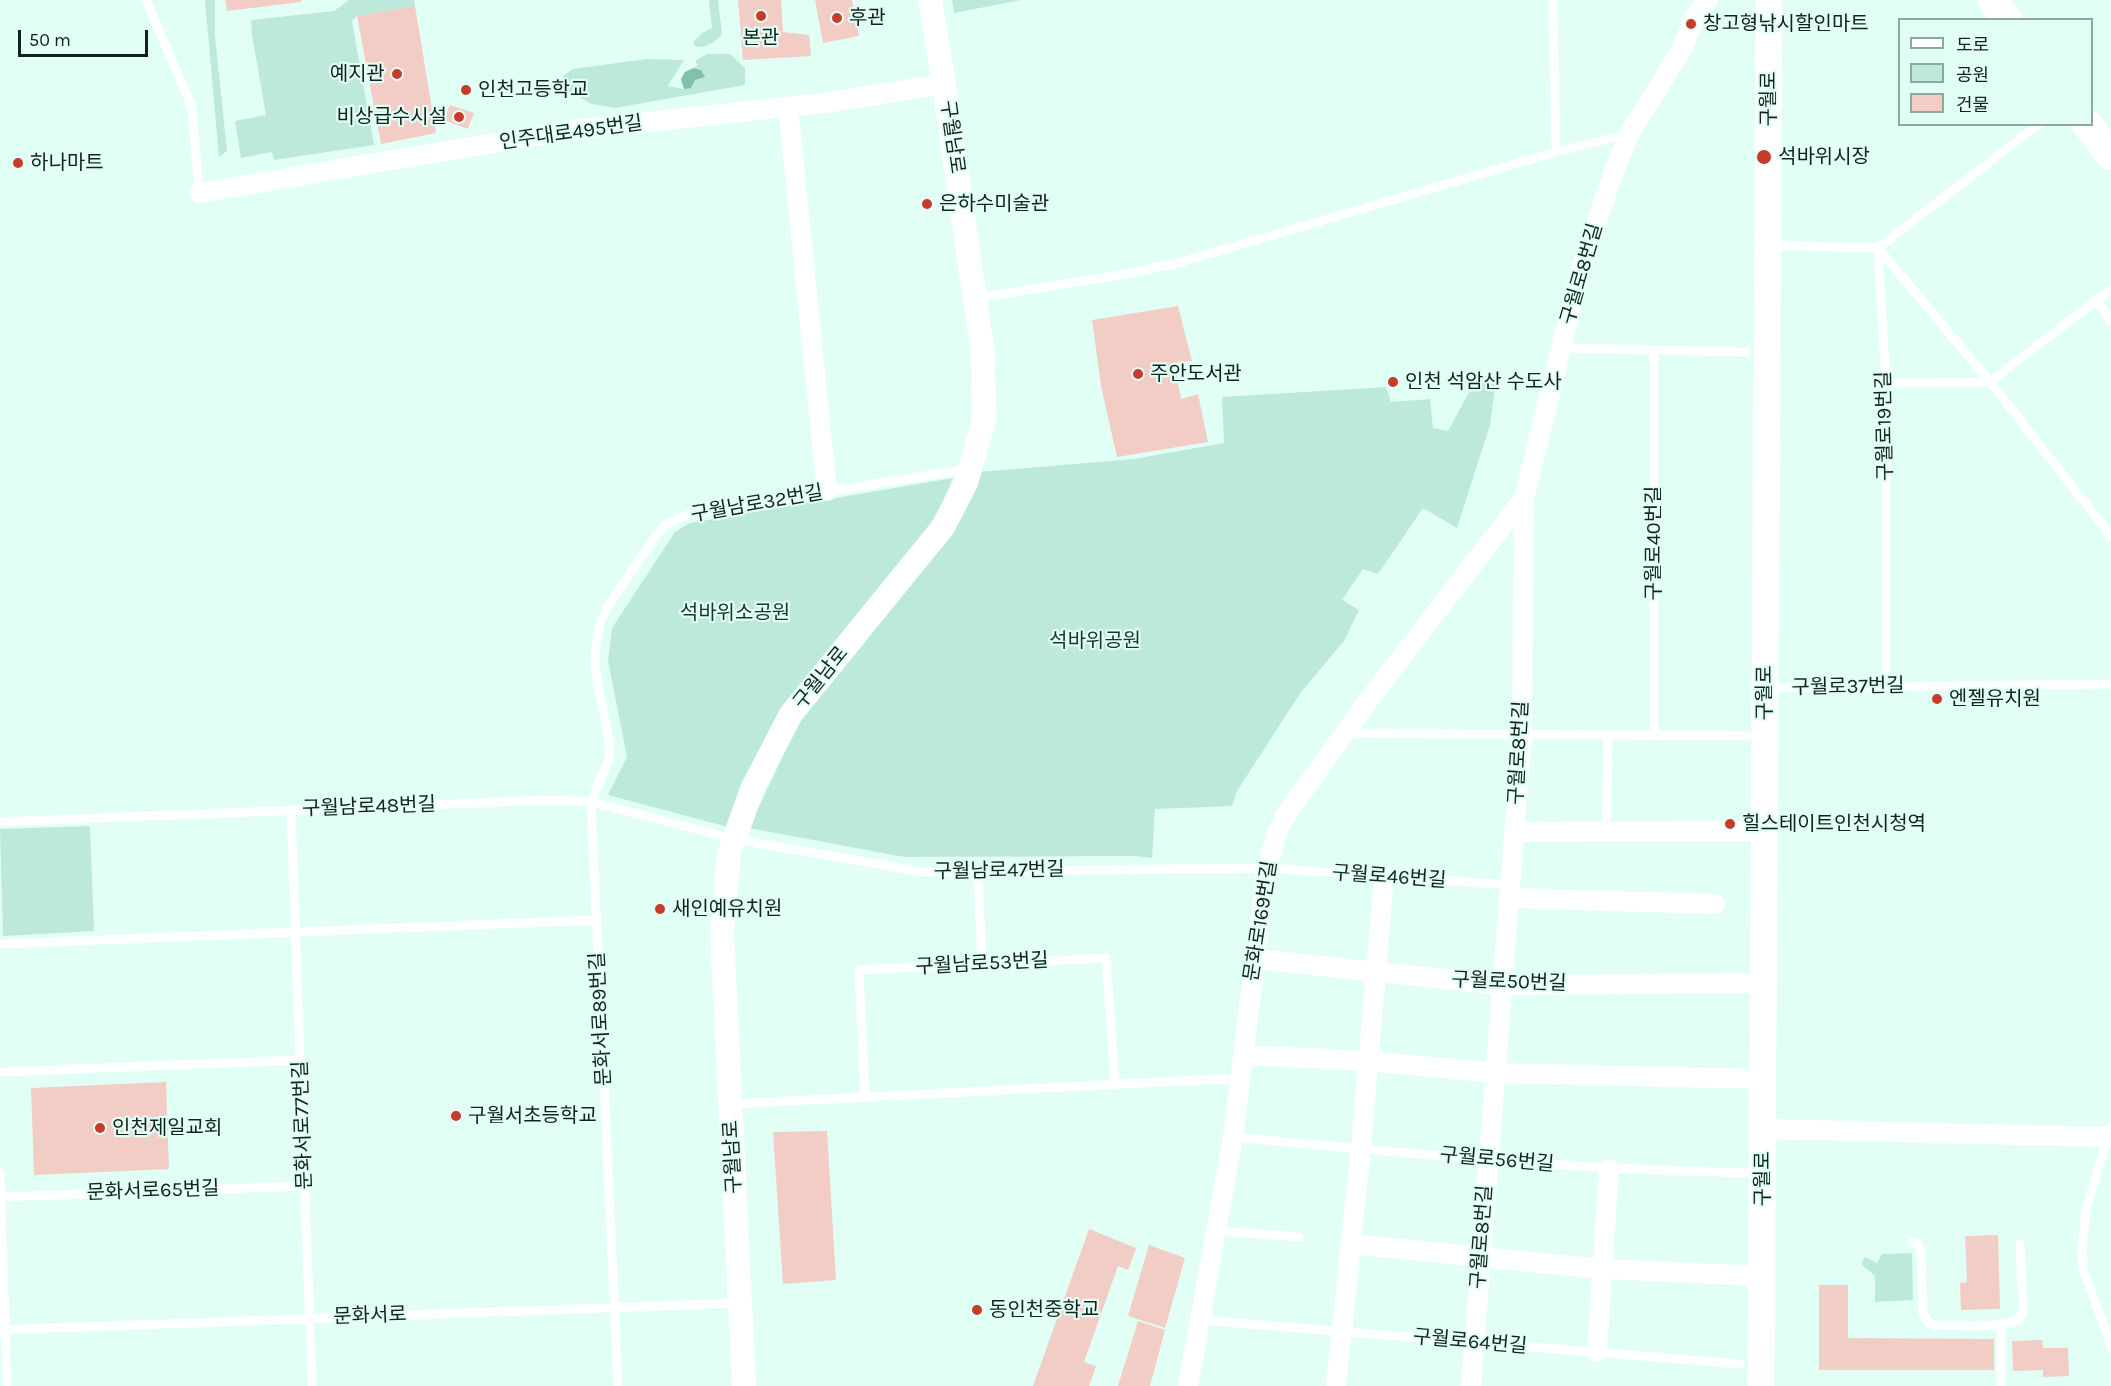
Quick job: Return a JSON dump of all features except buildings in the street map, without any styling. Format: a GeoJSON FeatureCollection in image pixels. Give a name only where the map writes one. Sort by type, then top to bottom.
{"type":"FeatureCollection","features":[{"type":"Feature","properties":{"kind":"main road","name":"구월로"},"geometry":{"type":"LineString","coordinates":[[1761,1386],[1769,0]]}},
{"type":"Feature","properties":{"kind":"main road"},"geometry":{"type":"LineString","coordinates":[[1992,0],[2006,18]]}},
{"type":"Feature","properties":{"kind":"street","name":"구월남로"},"geometry":{"type":"LineString","coordinates":[[744,1386],[722,933],[729,854],[752,789],[791,714],[943,527],[966,483],[984,420],[983,355],[930,0]]}},
{"type":"Feature","properties":{"kind":"street","name":"구월로8번길"},"geometry":{"type":"LineString","coordinates":[[1471,1386],[1522,734],[1524,498],[1582,264],[1616,166],[1630,133],[1682,49],[1695,16],[1708,0]]}},
{"type":"Feature","properties":{"kind":"street","name":"인주대로495번길"},"geometry":{"type":"LineString","coordinates":[[199,193],[565,131],[788,107],[944,84]]}},
{"type":"Feature","properties":{"kind":"street"},"geometry":{"type":"LineString","coordinates":[[788,107],[827,491]]}},
{"type":"Feature","properties":{"kind":"street","name":"문화로169번길"},"geometry":{"type":"LineString","coordinates":[[1188,1386],[1233,1137],[1267,868],[1277,833],[1287,813],[1346,732],[1524,498]]}},
{"type":"Feature","properties":{"kind":"street"},"geometry":{"type":"LineString","coordinates":[[1514,832],[1764,831]]}},
{"type":"Feature","properties":{"kind":"street"},"geometry":{"type":"LineString","coordinates":[[1336,1386],[1361,1148],[1384,878]]}},
{"type":"Feature","properties":{"kind":"street"},"geometry":{"type":"LineString","coordinates":[[1510,891],[1715,904]]}},
{"type":"Feature","properties":{"kind":"street","name":"구월로50번길"},"geometry":{"type":"LineString","coordinates":[[1255,959],[1502,985],[1764,983]]}},
{"type":"Feature","properties":{"kind":"street"},"geometry":{"type":"LineString","coordinates":[[1242,1055],[1368,1061],[1495,1073],[1763,1079]]}},
{"type":"Feature","properties":{"kind":"street"},"geometry":{"type":"LineString","coordinates":[[1763,1129],[2109,1132]]}},
{"type":"Feature","properties":{"kind":"street"},"geometry":{"type":"LineString","coordinates":[[1597,1352],[1609,1169]]}},
{"type":"Feature","properties":{"kind":"street"},"geometry":{"type":"LineString","coordinates":[[1351,1244],[1602,1269],[1762,1276]]}},
{"type":"Feature","properties":{"kind":"lane"},"geometry":{"type":"LineString","coordinates":[[146,0],[192,107],[199,193]]}},
{"type":"Feature","properties":{"kind":"lane"},"geometry":{"type":"LineString","coordinates":[[1553,0],[1556,152]]}},
{"type":"Feature","properties":{"kind":"lane"},"geometry":{"type":"LineString","coordinates":[[1768,245],[1878,248],[2036,126]]}},
{"type":"Feature","properties":{"kind":"lane"},"geometry":{"type":"LineString","coordinates":[[974,298],[1120,275],[1168,265],[1556,152],[1630,133]]}},
{"type":"Feature","properties":{"kind":"lane"},"geometry":{"type":"LineString","coordinates":[[1878,248],[1990,382],[2111,536]]}},
{"type":"Feature","properties":{"kind":"lane","name":"구월로19번길"},"geometry":{"type":"LineString","coordinates":[[1878,248],[1886,383],[1886,686]]}},
{"type":"Feature","properties":{"kind":"lane"},"geometry":{"type":"LineString","coordinates":[[1886,383],[1990,382],[2111,289]]}},
{"type":"Feature","properties":{"kind":"lane"},"geometry":{"type":"LineString","coordinates":[[2096,300],[2111,320]]}},
{"type":"Feature","properties":{"kind":"lane"},"geometry":{"type":"LineString","coordinates":[[1561,348],[1746,352]]}},
{"type":"Feature","properties":{"kind":"lane","name":"구월로40번길"},"geometry":{"type":"LineString","coordinates":[[1654,350],[1654,735]]}},
{"type":"Feature","properties":{"kind":"lane","name":"구월남로32번길"},"geometry":{"type":"LineString","coordinates":[[591,802],[610,756],[596,668],[596,644],[601,620],[665,525],[687,515],[970,468]]}},
{"type":"Feature","properties":{"kind":"lane","name":"구월로37번길"},"geometry":{"type":"LineString","coordinates":[[1765,688],[2111,684]]}},
{"type":"Feature","properties":{"kind":"lane"},"geometry":{"type":"LineString","coordinates":[[1346,732],[1765,736]]}},
{"type":"Feature","properties":{"kind":"lane"},"geometry":{"type":"LineString","coordinates":[[1606,832],[1608,735]]}},
{"type":"Feature","properties":{"kind":"lane","name":"구월남로48번길"},"geometry":{"type":"LineString","coordinates":[[0,822],[552,800],[591,802],[734,839]]}},
{"type":"Feature","properties":{"kind":"lane","name":"문화서로89번길"},"geometry":{"type":"LineString","coordinates":[[591,802],[618,1386]]}},
{"type":"Feature","properties":{"kind":"lane","name":"문화서로77번길"},"geometry":{"type":"LineString","coordinates":[[291,810],[312,1386]]}},
{"type":"Feature","properties":{"kind":"lane","name":"구월남로47번길"},"geometry":{"type":"LineString","coordinates":[[734,839],[923,873],[1267,868]]}},
{"type":"Feature","properties":{"kind":"lane","name":"구월로46번길"},"geometry":{"type":"LineString","coordinates":[[1267,868],[1510,891]]}},
{"type":"Feature","properties":{"kind":"lane"},"geometry":{"type":"LineString","coordinates":[[978,872],[982,964]]}},
{"type":"Feature","properties":{"kind":"lane"},"geometry":{"type":"LineString","coordinates":[[0,944],[597,920]]}},
{"type":"Feature","properties":{"kind":"lane","name":"구월남로53번길"},"geometry":{"type":"LineString","coordinates":[[865,1097],[859,970],[1106,958],[1115,1084]]}},
{"type":"Feature","properties":{"kind":"lane"},"geometry":{"type":"LineString","coordinates":[[0,1072],[300,1060]]}},
{"type":"Feature","properties":{"kind":"lane"},"geometry":{"type":"LineString","coordinates":[[730,1104],[1240,1078]]}},
{"type":"Feature","properties":{"kind":"lane"},"geometry":{"type":"LineString","coordinates":[[2109,1132],[2086,1209],[2082,1249],[2083,1269],[2111,1346]]}},
{"type":"Feature","properties":{"kind":"lane","name":"구월로56번길"},"geometry":{"type":"LineString","coordinates":[[1233,1137],[1609,1169],[1762,1173]]}},
{"type":"Feature","properties":{"kind":"lane"},"geometry":{"type":"LineString","coordinates":[[0,1173],[3,1330],[7,1386]]}},
{"type":"Feature","properties":{"kind":"lane","name":"문화서로65번길"},"geometry":{"type":"LineString","coordinates":[[1,1197],[305,1186]]}},
{"type":"Feature","properties":{"kind":"lane"},"geometry":{"type":"LineString","coordinates":[[1216,1231],[1299,1237]]}},
{"type":"Feature","properties":{"kind":"lane"},"geometry":{"type":"LineString","coordinates":[[1912,1242],[1918,1244],[1921,1250],[1923,1313],[1927,1321],[1934,1325],[2015,1322],[2023,1312],[2020,1244]]}},
{"type":"Feature","properties":{"kind":"lane","name":"문화서로"},"geometry":{"type":"LineString","coordinates":[[3,1330],[740,1303]]}},
{"type":"Feature","properties":{"kind":"lane","name":"구월로64번길"},"geometry":{"type":"LineString","coordinates":[[1200,1320],[1740,1364]]}},
{"type":"Feature","properties":{"kind":"lane"},"geometry":{"type":"LineString","coordinates":[[2001,1324],[2001,1386]]}},
{"type":"Feature","properties":{"kind":"green space"},"geometry":{"type":"Polygon","coordinates":[[[205,0],[215,0],[215,36],[227,151],[219,157],[205,0]]]}},
{"type":"Feature","properties":{"kind":"green space"},"geometry":{"type":"Polygon","coordinates":[[[349,0],[414,0],[415,6],[357,16],[352,21],[374,145],[274,160],[272,152],[241,158],[235,121],[266,115],[251,20],[334,11],[349,0]]]}},
{"type":"Feature","properties":{"kind":"green space"},"geometry":{"type":"Polygon","coordinates":[[[709,0],[718,0],[722,34],[710,44],[696,47],[693,42],[702,33],[712,28],[709,0]]]}},
{"type":"Feature","properties":{"kind":"green space"},"geometry":{"type":"Polygon","coordinates":[[[952,0],[1021,0],[954,13],[952,0]]]}},
{"type":"Feature","properties":{"kind":"green space"},"geometry":{"type":"Polygon","coordinates":[[[707,54],[730,54],[745,68],[745,85],[615,108],[592,104],[565,90],[563,76],[573,69],[647,59],[684,60],[668,86],[684,89],[701,70],[693,68],[698,65],[695,61],[707,54]]]}},
{"type":"Feature","properties":{"kind":"green space","name":"석바위공원"},"geometry":{"type":"Polygon","coordinates":[[[1479,374],[1496,379],[1490,425],[1457,528],[1423,508],[1378,574],[1363,569],[1342,600],[1359,610],[1344,641],[1301,692],[1237,791],[1232,806],[1155,809],[1152,858],[1135,856],[904,857],[749,828],[803,713],[978,472],[1134,459],[1224,443],[1222,397],[1386,387],[1391,402],[1430,399],[1433,428],[1448,431],[1479,374]]]}},
{"type":"Feature","properties":{"kind":"green space","name":"석바위소공원"},"geometry":{"type":"Polygon","coordinates":[[[953,478],[934,522],[728,827],[608,795],[627,757],[608,661],[612,628],[675,532],[690,523],[953,478]]]}},
{"type":"Feature","properties":{"kind":"green space"},"geometry":{"type":"Polygon","coordinates":[[[90,826],[94,931],[3,936],[0,829],[90,826]]]}},
{"type":"Feature","properties":{"kind":"green space"},"geometry":{"type":"Polygon","coordinates":[[[1912,1253],[1913,1300],[1875,1302],[1875,1276],[1861,1264],[1865,1257],[1877,1263],[1882,1254],[1912,1253]]]}},
{"type":"Feature","properties":{"kind":"shaded area"},"geometry":{"type":"Polygon","coordinates":[[[693,68],[701,70],[705,77],[695,80],[691,88],[684,89],[681,79],[685,72],[693,68]]]}},
{"type":"Feature","properties":{"kind":"place","name":"본관"},"geometry":{"type":"Point","coordinates":[761,16]}},
{"type":"Feature","properties":{"kind":"place","name":"후관"},"geometry":{"type":"Point","coordinates":[837,18]}},
{"type":"Feature","properties":{"kind":"place","name":"창고형낚시할인마트"},"geometry":{"type":"Point","coordinates":[1691,24]}},
{"type":"Feature","properties":{"kind":"place","name":"예지관"},"geometry":{"type":"Point","coordinates":[397,74]}},
{"type":"Feature","properties":{"kind":"place","name":"인천고등학교"},"geometry":{"type":"Point","coordinates":[466,90]}},
{"type":"Feature","properties":{"kind":"place","name":"비상급수시설"},"geometry":{"type":"Point","coordinates":[459,117]}},
{"type":"Feature","properties":{"kind":"place","name":"석바위시장"},"geometry":{"type":"Point","coordinates":[1764,157]}},
{"type":"Feature","properties":{"kind":"place","name":"하나마트"},"geometry":{"type":"Point","coordinates":[18,163]}},
{"type":"Feature","properties":{"kind":"place","name":"은하수미술관"},"geometry":{"type":"Point","coordinates":[927,204]}},
{"type":"Feature","properties":{"kind":"place","name":"주안도서관"},"geometry":{"type":"Point","coordinates":[1138,374]}},
{"type":"Feature","properties":{"kind":"place","name":"인천 석암산 수도사"},"geometry":{"type":"Point","coordinates":[1393,382]}},
{"type":"Feature","properties":{"kind":"place","name":"엔젤유치원"},"geometry":{"type":"Point","coordinates":[1937,699]}},
{"type":"Feature","properties":{"kind":"place","name":"힐스테이트인천시청역"},"geometry":{"type":"Point","coordinates":[1730,824]}},
{"type":"Feature","properties":{"kind":"place","name":"새인예유치원"},"geometry":{"type":"Point","coordinates":[660,909]}},
{"type":"Feature","properties":{"kind":"place","name":"구월서초등학교"},"geometry":{"type":"Point","coordinates":[456,1116]}},
{"type":"Feature","properties":{"kind":"place","name":"인천제일교회"},"geometry":{"type":"Point","coordinates":[100,1128]}},
{"type":"Feature","properties":{"kind":"place","name":"동인천중학교"},"geometry":{"type":"Point","coordinates":[977,1310]}}]}
